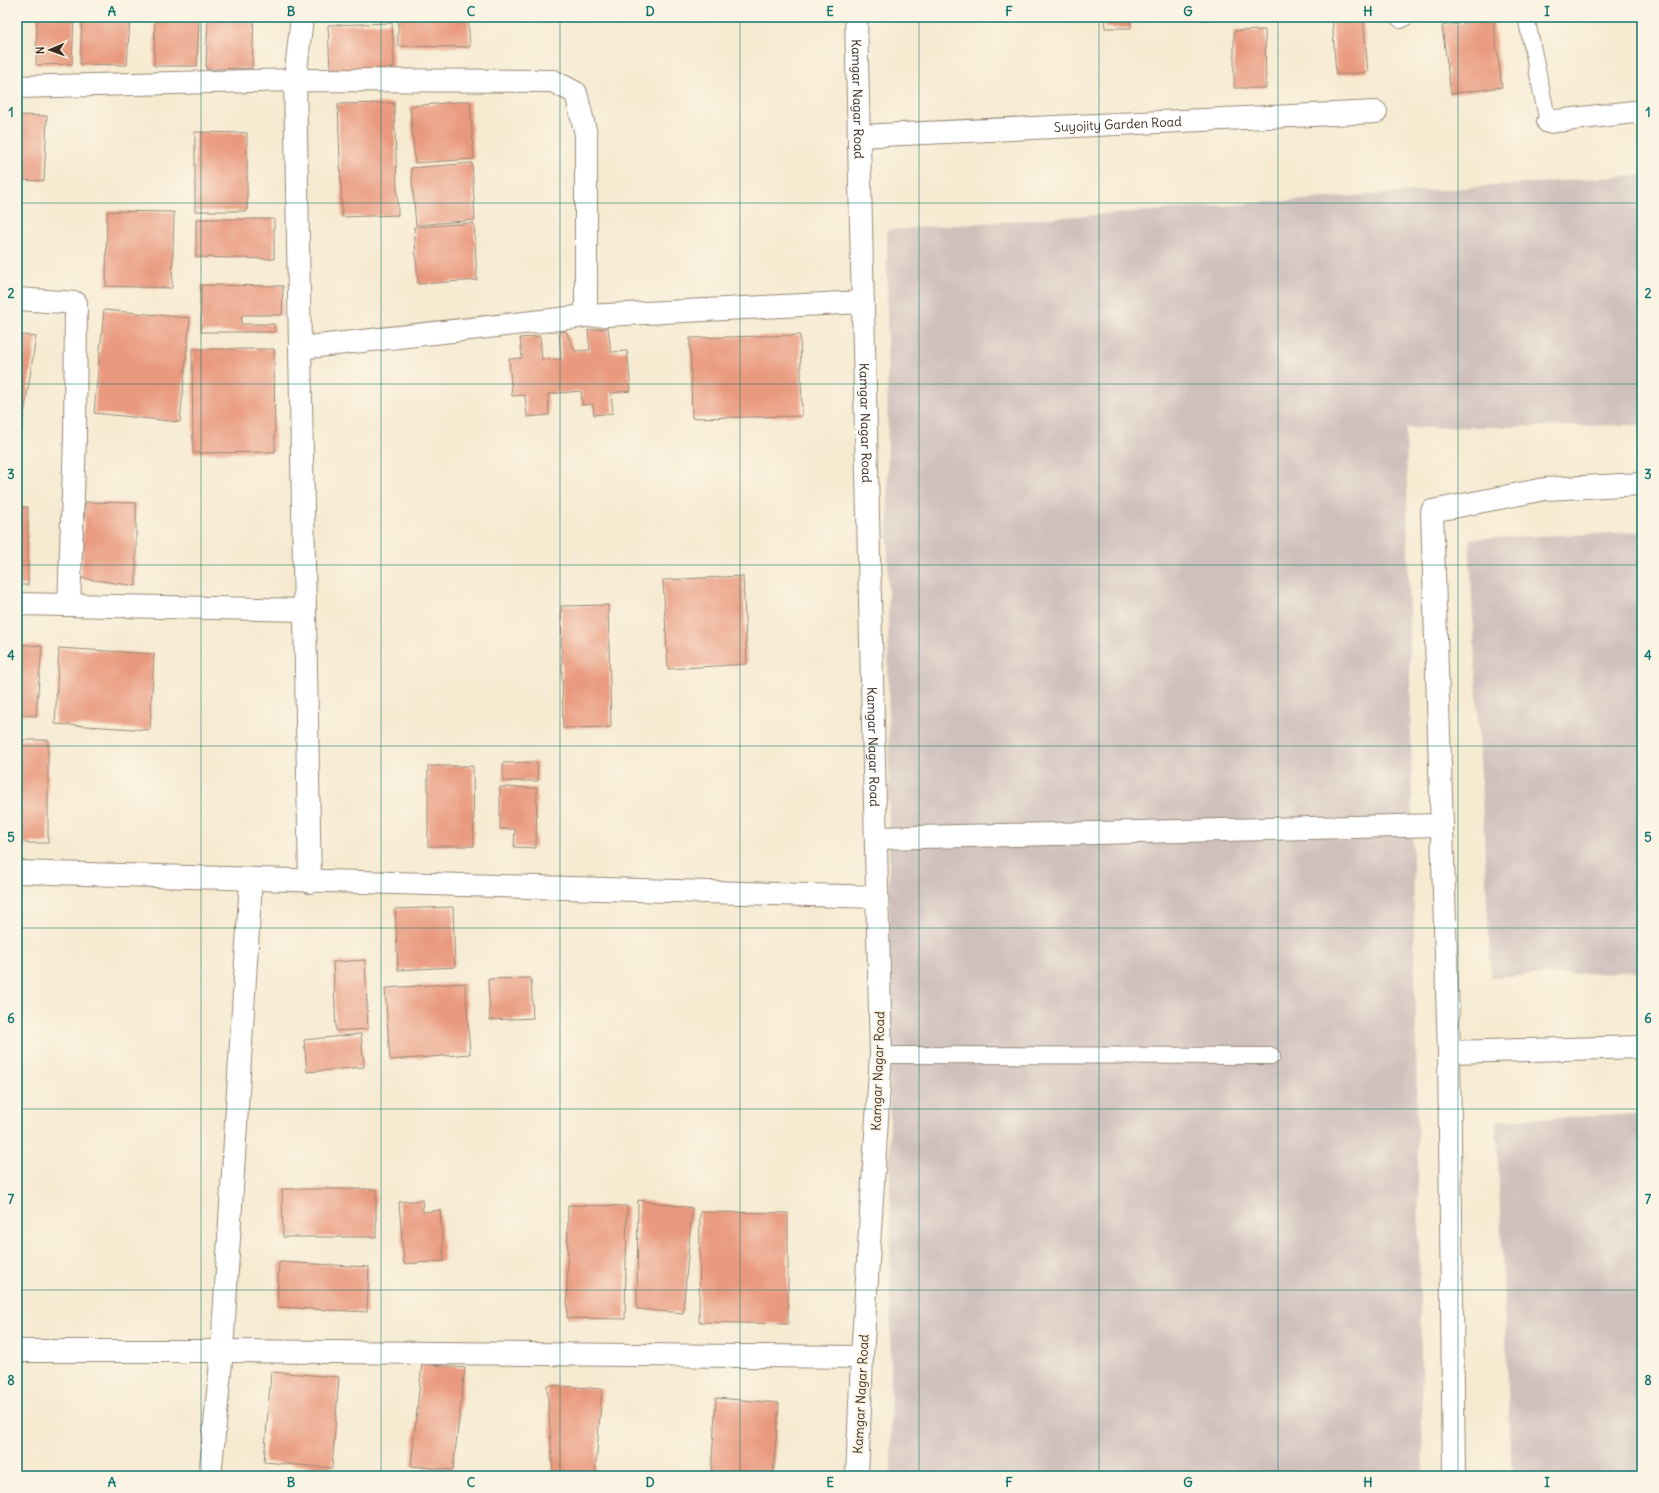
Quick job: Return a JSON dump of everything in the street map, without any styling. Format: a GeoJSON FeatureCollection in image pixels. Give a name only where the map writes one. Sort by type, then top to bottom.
{"type":"FeatureCollection","features":[{"type":"Feature","properties":{"kind":"street"},"geometry":{"type":"LineString","coordinates":[[302,17],[296,80],[310,882]]}},
{"type":"Feature","properties":{"kind":"street","name":"Kamgar Nagar Road"},"geometry":{"type":"LineString","coordinates":[[856,17],[881,1055],[862,1357],[857,1476]]}},
{"type":"Feature","properties":{"kind":"street"},"geometry":{"type":"LineString","coordinates":[[17,87],[296,80],[553,81],[576,93],[586,134],[586,316]]}},
{"type":"Feature","properties":{"kind":"street"},"geometry":{"type":"LineString","coordinates":[[1548,122],[1642,111]]}},
{"type":"Feature","properties":{"kind":"street","name":"Suyojity Garden Road"},"geometry":{"type":"LineString","coordinates":[[859,136],[1376,112]]}},
{"type":"Feature","properties":{"kind":"street"},"geometry":{"type":"LineString","coordinates":[[17,299],[76,304],[75,438],[68,605]]}},
{"type":"Feature","properties":{"kind":"street"},"geometry":{"type":"LineString","coordinates":[[300,348],[586,316],[863,302]]}},
{"type":"Feature","properties":{"kind":"street"},"geometry":{"type":"LineString","coordinates":[[1454,1476],[1449,1052],[1432,511],[1545,489],[1642,484]]}},
{"type":"Feature","properties":{"kind":"street"},"geometry":{"type":"LineString","coordinates":[[17,604],[305,610]]}},
{"type":"Feature","properties":{"kind":"street"},"geometry":{"type":"LineString","coordinates":[[876,838],[1442,825]]}},
{"type":"Feature","properties":{"kind":"street"},"geometry":{"type":"LineString","coordinates":[[17,872],[310,882],[877,897]]}},
{"type":"Feature","properties":{"kind":"street"},"geometry":{"type":"LineString","coordinates":[[210,1476],[222,1350],[251,880]]}},
{"type":"Feature","properties":{"kind":"street"},"geometry":{"type":"LineString","coordinates":[[1449,1052],[1642,1047]]}},
{"type":"Feature","properties":{"kind":"street"},"geometry":{"type":"LineString","coordinates":[[17,1351],[222,1350],[862,1357]]}},
{"type":"Feature","properties":{"kind":"lane"},"geometry":{"type":"LineString","coordinates":[[1398,17],[1401,20],[1406,17]]}},
{"type":"Feature","properties":{"kind":"lane"},"geometry":{"type":"LineString","coordinates":[[1526,17],[1548,122]]}},
{"type":"Feature","properties":{"kind":"lane"},"geometry":{"type":"LineString","coordinates":[[881,1055],[1272,1056]]}},
{"type":"Feature","properties":{"kind":"shaded area"},"geometry":{"type":"Polygon","coordinates":[[[1642,175],[1642,425],[1406,428],[1423,1476],[891,1476],[887,230],[1642,175]]]}},
{"type":"Feature","properties":{"kind":"shaded area"},"geometry":{"type":"Polygon","coordinates":[[[1642,532],[1642,971],[1491,977],[1469,539],[1642,532]]]}},
{"type":"Feature","properties":{"kind":"shaded area"},"geometry":{"type":"Polygon","coordinates":[[[1642,1114],[1642,1476],[1512,1476],[1496,1120],[1642,1114]]]}},
{"type":"Feature","properties":{"kind":"building"},"geometry":{"type":"Polygon","coordinates":[[[37,17],[74,17],[72,64],[36,65],[37,17]]]}},
{"type":"Feature","properties":{"kind":"building"},"geometry":{"type":"Polygon","coordinates":[[[82,17],[130,17],[127,65],[80,64],[82,17]]]}},
{"type":"Feature","properties":{"kind":"building"},"geometry":{"type":"Polygon","coordinates":[[[155,17],[199,17],[197,66],[154,66],[155,17]]]}},
{"type":"Feature","properties":{"kind":"building"},"geometry":{"type":"Polygon","coordinates":[[[208,17],[254,17],[252,68],[206,69],[208,17]]]}},
{"type":"Feature","properties":{"kind":"building"},"geometry":{"type":"Polygon","coordinates":[[[398,17],[468,17],[470,47],[398,46],[398,17]]]}},
{"type":"Feature","properties":{"kind":"building"},"geometry":{"type":"Polygon","coordinates":[[[1104,17],[1131,17],[1131,28],[1105,28],[1104,17]]]}},
{"type":"Feature","properties":{"kind":"building"},"geometry":{"type":"Polygon","coordinates":[[[1200,17],[1236,17],[1236,18],[1200,20],[1200,17]]]}},
{"type":"Feature","properties":{"kind":"building"},"geometry":{"type":"Polygon","coordinates":[[[1332,17],[1363,17],[1368,72],[1336,75],[1332,17]]]}},
{"type":"Feature","properties":{"kind":"building"},"geometry":{"type":"Polygon","coordinates":[[[1493,19],[1502,87],[1451,94],[1442,26],[1493,19]]]}},
{"type":"Feature","properties":{"kind":"building"},"geometry":{"type":"Polygon","coordinates":[[[392,23],[394,68],[330,71],[328,25],[392,23]]]}},
{"type":"Feature","properties":{"kind":"building"},"geometry":{"type":"Polygon","coordinates":[[[1265,30],[1266,88],[1234,88],[1234,31],[1265,30]]]}},
{"type":"Feature","properties":{"kind":"building"},"geometry":{"type":"Polygon","coordinates":[[[470,101],[474,159],[415,163],[410,106],[470,101]]]}},
{"type":"Feature","properties":{"kind":"building"},"geometry":{"type":"Polygon","coordinates":[[[394,103],[398,215],[342,217],[338,104],[394,103]]]}},
{"type":"Feature","properties":{"kind":"building"},"geometry":{"type":"Polygon","coordinates":[[[17,115],[47,116],[44,181],[17,180],[17,115]]]}},
{"type":"Feature","properties":{"kind":"building"},"geometry":{"type":"Polygon","coordinates":[[[195,132],[247,133],[247,211],[195,211],[195,132]]]}},
{"type":"Feature","properties":{"kind":"building"},"geometry":{"type":"Polygon","coordinates":[[[472,163],[475,220],[416,225],[411,168],[472,163]]]}},
{"type":"Feature","properties":{"kind":"building"},"geometry":{"type":"Polygon","coordinates":[[[107,211],[174,212],[172,288],[106,286],[107,211]]]}},
{"type":"Feature","properties":{"kind":"building"},"geometry":{"type":"Polygon","coordinates":[[[196,219],[274,219],[274,259],[196,257],[196,219]]]}},
{"type":"Feature","properties":{"kind":"building"},"geometry":{"type":"Polygon","coordinates":[[[474,223],[477,280],[418,284],[414,227],[474,223]]]}},
{"type":"Feature","properties":{"kind":"building"},"geometry":{"type":"Polygon","coordinates":[[[201,285],[283,286],[282,315],[242,315],[241,324],[274,324],[275,332],[201,332],[201,285]]]}},
{"type":"Feature","properties":{"kind":"building"},"geometry":{"type":"Polygon","coordinates":[[[104,310],[190,318],[180,422],[94,413],[104,310]]]}},
{"type":"Feature","properties":{"kind":"building"},"geometry":{"type":"Polygon","coordinates":[[[608,328],[611,352],[627,351],[631,391],[611,393],[613,413],[594,415],[593,404],[582,405],[581,391],[548,394],[549,415],[527,417],[525,395],[512,396],[509,359],[522,358],[520,338],[540,336],[542,360],[561,359],[559,332],[566,331],[575,351],[590,350],[588,330],[608,328]]]}},
{"type":"Feature","properties":{"kind":"building"},"geometry":{"type":"Polygon","coordinates":[[[17,334],[36,337],[21,434],[17,433],[17,334]]]}},
{"type":"Feature","properties":{"kind":"building"},"geometry":{"type":"Polygon","coordinates":[[[800,335],[802,416],[692,418],[690,338],[800,335]]]}},
{"type":"Feature","properties":{"kind":"building"},"geometry":{"type":"Polygon","coordinates":[[[192,349],[274,349],[275,452],[193,453],[192,349]]]}},
{"type":"Feature","properties":{"kind":"building"},"geometry":{"type":"Polygon","coordinates":[[[85,502],[136,503],[136,586],[81,578],[85,502]]]}},
{"type":"Feature","properties":{"kind":"building"},"geometry":{"type":"Polygon","coordinates":[[[17,507],[28,507],[28,585],[17,585],[17,507]]]}},
{"type":"Feature","properties":{"kind":"building"},"geometry":{"type":"Polygon","coordinates":[[[743,576],[747,664],[668,669],[663,580],[743,576]]]}},
{"type":"Feature","properties":{"kind":"building"},"geometry":{"type":"Polygon","coordinates":[[[608,605],[611,727],[563,728],[561,606],[608,605]]]}},
{"type":"Feature","properties":{"kind":"building"},"geometry":{"type":"Polygon","coordinates":[[[17,644],[42,646],[36,716],[17,714],[17,644]]]}},
{"type":"Feature","properties":{"kind":"building"},"geometry":{"type":"Polygon","coordinates":[[[59,648],[154,654],[150,730],[55,724],[59,648]]]}},
{"type":"Feature","properties":{"kind":"building"},"geometry":{"type":"Polygon","coordinates":[[[17,740],[48,740],[48,843],[17,843],[17,740]]]}},
{"type":"Feature","properties":{"kind":"building"},"geometry":{"type":"Polygon","coordinates":[[[537,762],[538,781],[503,781],[503,763],[537,762]]]}},
{"type":"Feature","properties":{"kind":"building"},"geometry":{"type":"Polygon","coordinates":[[[428,766],[473,766],[474,846],[428,846],[428,766]]]}},
{"type":"Feature","properties":{"kind":"building"},"geometry":{"type":"Polygon","coordinates":[[[500,787],[537,788],[536,848],[514,847],[515,829],[500,829],[500,787]]]}},
{"type":"Feature","properties":{"kind":"building"},"geometry":{"type":"Polygon","coordinates":[[[453,907],[455,967],[398,970],[395,909],[453,907]]]}},
{"type":"Feature","properties":{"kind":"building"},"geometry":{"type":"Polygon","coordinates":[[[365,960],[368,1029],[336,1031],[333,962],[365,960]]]}},
{"type":"Feature","properties":{"kind":"building"},"geometry":{"type":"Polygon","coordinates":[[[531,978],[533,1018],[490,1020],[488,979],[531,978]]]}},
{"type":"Feature","properties":{"kind":"building"},"geometry":{"type":"Polygon","coordinates":[[[465,983],[470,1054],[390,1060],[385,988],[465,983]]]}},
{"type":"Feature","properties":{"kind":"building"},"geometry":{"type":"Polygon","coordinates":[[[361,1034],[364,1067],[307,1072],[304,1040],[361,1034]]]}},
{"type":"Feature","properties":{"kind":"building"},"geometry":{"type":"Polygon","coordinates":[[[282,1189],[376,1189],[376,1237],[283,1237],[282,1189]]]}},
{"type":"Feature","properties":{"kind":"building"},"geometry":{"type":"Polygon","coordinates":[[[422,1200],[423,1212],[440,1210],[444,1261],[404,1264],[399,1202],[422,1200]]]}},
{"type":"Feature","properties":{"kind":"building"},"geometry":{"type":"Polygon","coordinates":[[[638,1200],[692,1208],[683,1313],[637,1309],[638,1200]]]}},
{"type":"Feature","properties":{"kind":"building"},"geometry":{"type":"Polygon","coordinates":[[[568,1205],[627,1206],[625,1319],[567,1318],[568,1205]]]}},
{"type":"Feature","properties":{"kind":"building"},"geometry":{"type":"Polygon","coordinates":[[[700,1212],[788,1213],[788,1324],[699,1322],[700,1212]]]}},
{"type":"Feature","properties":{"kind":"building"},"geometry":{"type":"Polygon","coordinates":[[[279,1262],[369,1267],[367,1312],[277,1307],[279,1262]]]}},
{"type":"Feature","properties":{"kind":"building"},"geometry":{"type":"Polygon","coordinates":[[[422,1364],[465,1368],[453,1470],[411,1466],[422,1364]]]}},
{"type":"Feature","properties":{"kind":"building"},"geometry":{"type":"Polygon","coordinates":[[[271,1372],[339,1377],[332,1468],[264,1462],[271,1372]]]}},
{"type":"Feature","properties":{"kind":"building"},"geometry":{"type":"Polygon","coordinates":[[[547,1385],[602,1389],[595,1476],[553,1475],[547,1385]]]}},
{"type":"Feature","properties":{"kind":"building"},"geometry":{"type":"Polygon","coordinates":[[[716,1398],[779,1403],[773,1476],[711,1476],[716,1398]]]}}]}
